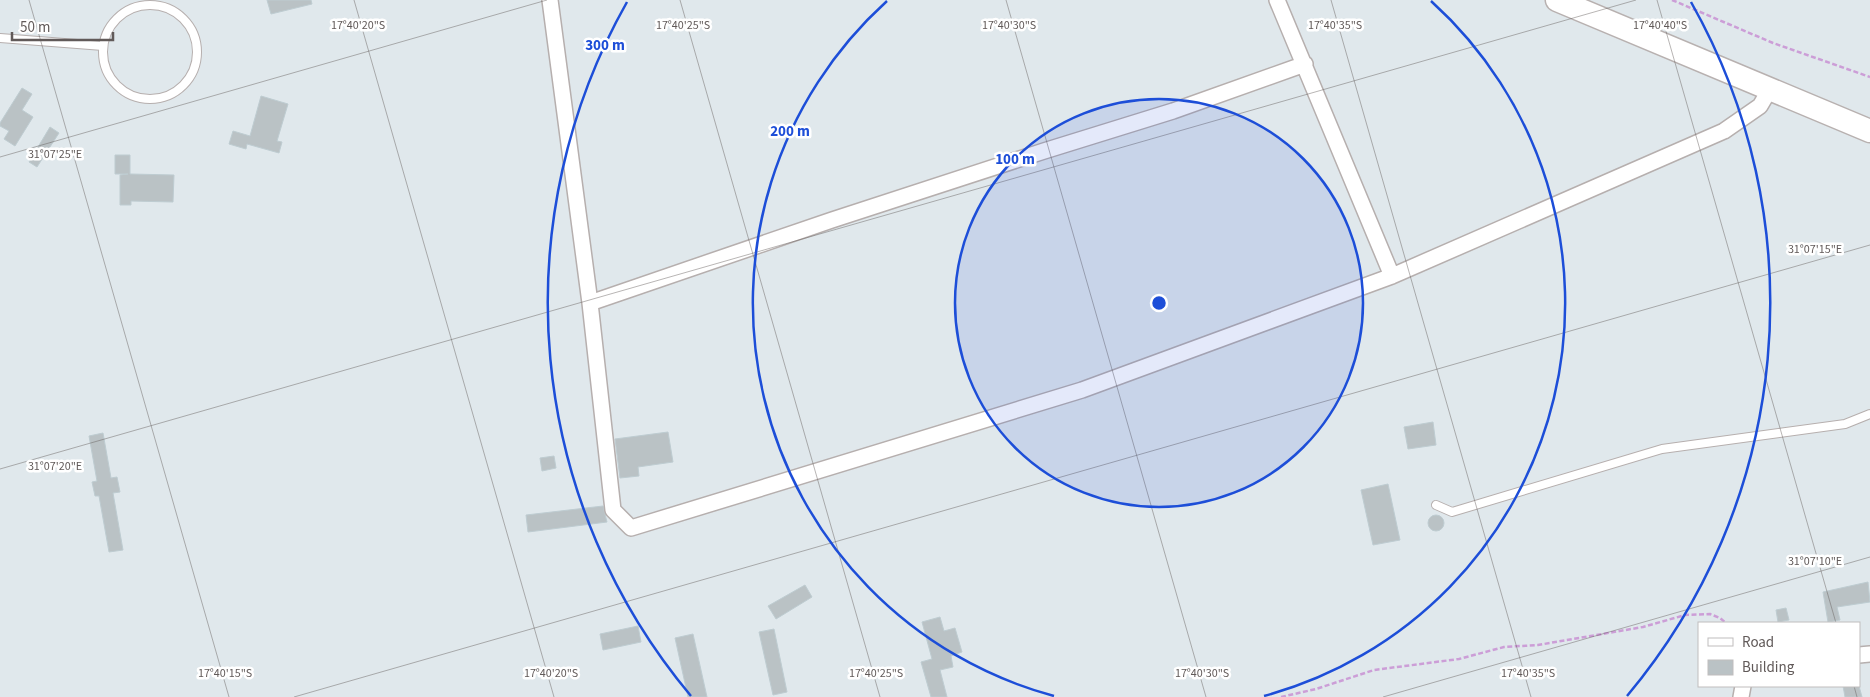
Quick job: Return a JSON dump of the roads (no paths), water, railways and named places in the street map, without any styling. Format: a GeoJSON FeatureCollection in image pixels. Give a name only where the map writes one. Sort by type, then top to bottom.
{"type":"FeatureCollection","features":[{"type":"Feature","properties":{"kind":"main road"},"geometry":{"type":"LineString","coordinates":[[1557,0],[1870,131]]}},
{"type":"Feature","properties":{"kind":"street"},"geometry":{"type":"LineString","coordinates":[[550,0],[590,303],[613,510],[631,528],[1082,390],[1392,276],[1724,131],[1760,106],[1770,88]]}},
{"type":"Feature","properties":{"kind":"street"},"geometry":{"type":"LineString","coordinates":[[1277,0],[1392,276]]}},
{"type":"Feature","properties":{"kind":"street"},"geometry":{"type":"LineString","coordinates":[[590,303],[832,220],[1173,111],[1304,64]]}},
{"type":"Feature","properties":{"kind":"lane"},"geometry":{"type":"LineString","coordinates":[[156,4],[173,10],[188,22],[196,39],[198,57],[192,75],[180,89],[164,98],[145,99],[128,94],[113,82],[105,65],[103,46],[109,28],[121,14],[137,6],[156,4]]}},
{"type":"Feature","properties":{"kind":"lane"},"geometry":{"type":"LineString","coordinates":[[0,38],[103,46]]}},
{"type":"Feature","properties":{"kind":"lane"},"geometry":{"type":"LineString","coordinates":[[1436,505],[1452,512],[1662,449],[1845,424],[1870,414]]}}]}
